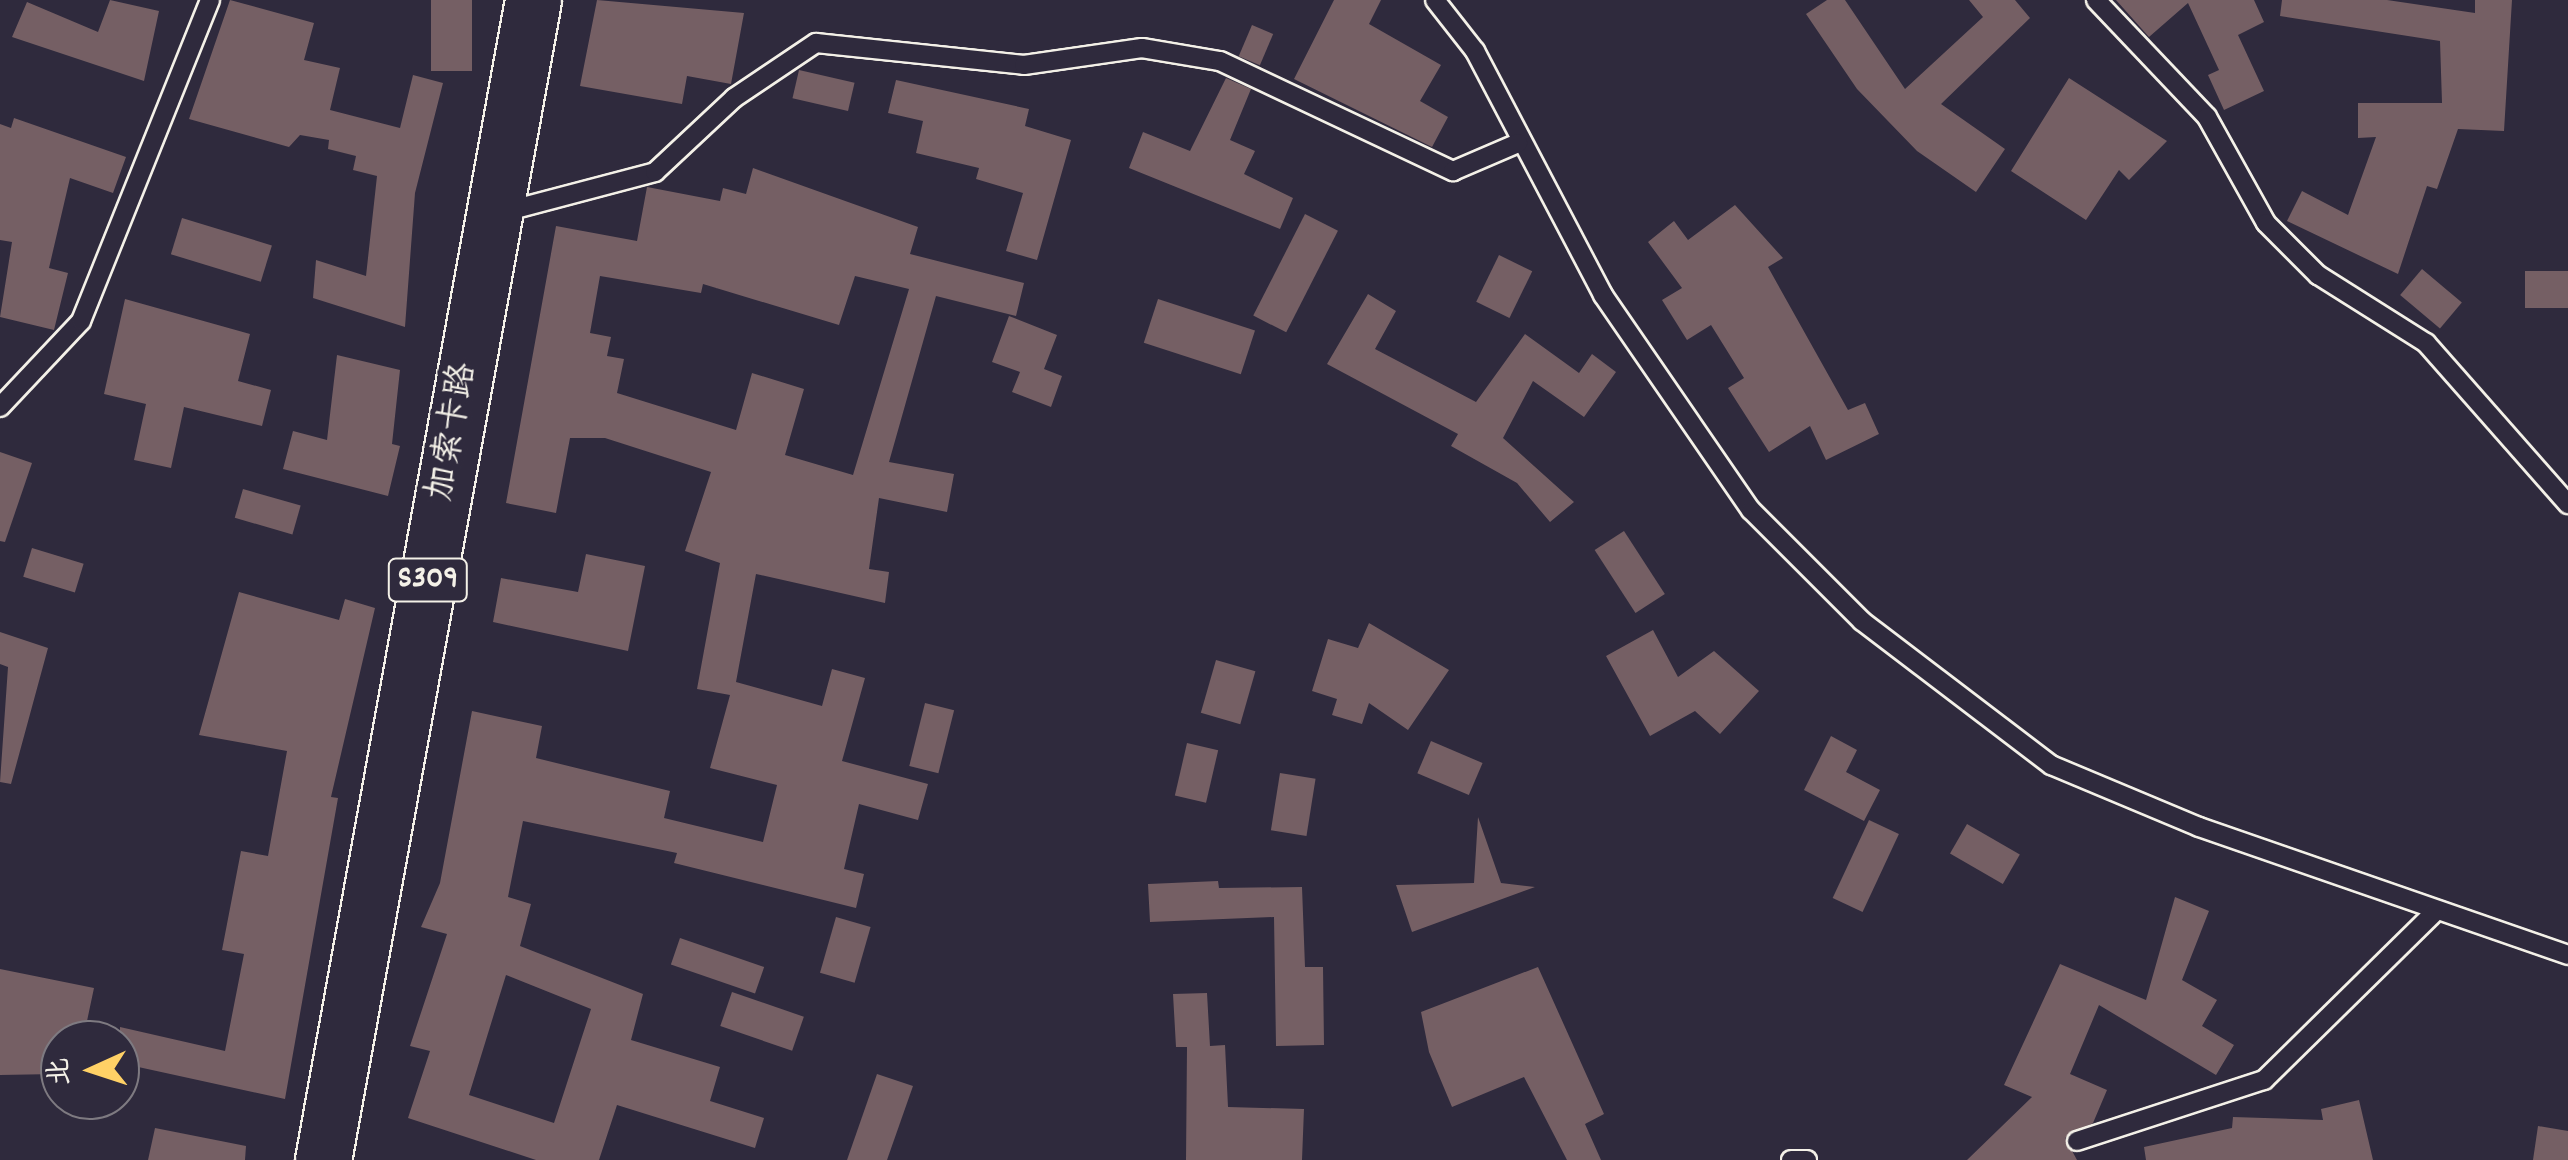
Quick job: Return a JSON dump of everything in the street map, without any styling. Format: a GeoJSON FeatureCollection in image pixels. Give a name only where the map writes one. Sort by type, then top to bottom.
{"type":"FeatureCollection","features":[{"type":"Feature","properties":{"kind":"main road","name":"加索卡路"},"geometry":{"type":"LineString","coordinates":[[323,1160],[533,0]]}},
{"type":"Feature","properties":{"kind":"lane"},"geometry":{"type":"LineString","coordinates":[[0,407],[81,321],[210,0]]}},
{"type":"Feature","properties":{"kind":"lane"},"geometry":{"type":"LineString","coordinates":[[1435,0],[1474,51],[1518,143],[1603,295],[1751,510],[1862,621],[2051,765],[2436,911],[2568,955]]}},
{"type":"Feature","properties":{"kind":"lane"},"geometry":{"type":"LineString","coordinates":[[2096,0],[2208,117],[2266,223],[2318,276],[2426,343],[2568,504]]}},
{"type":"Feature","properties":{"kind":"lane"},"geometry":{"type":"LineString","coordinates":[[494,214],[656,172],[734,98],[816,43],[1024,65],[1142,48],[1220,61],[1453,172],[1518,143]]}},
{"type":"Feature","properties":{"kind":"lane"},"geometry":{"type":"LineString","coordinates":[[2077,1141],[2264,1080],[2436,911]]}},
{"type":"Feature","properties":{"kind":"lane"},"geometry":{"type":"LineString","coordinates":[[1791,1160],[1806,1160]]}},
{"type":"Feature","properties":{"kind":"building"},"geometry":{"type":"Polygon","coordinates":[[[110,0],[159,11],[144,81],[12,37],[27,2],[98,32],[110,0]]]}},
{"type":"Feature","properties":{"kind":"building"},"geometry":{"type":"Polygon","coordinates":[[[230,0],[314,23],[304,60],[340,68],[330,110],[400,128],[413,75],[443,83],[415,193],[405,327],[313,298],[316,260],[366,276],[377,176],[353,170],[356,156],[328,149],[329,140],[300,135],[289,147],[189,119],[230,0]]]}},
{"type":"Feature","properties":{"kind":"building"},"geometry":{"type":"Polygon","coordinates":[[[431,0],[472,0],[472,71],[431,71],[431,0]]]}},
{"type":"Feature","properties":{"kind":"building"},"geometry":{"type":"Polygon","coordinates":[[[597,0],[744,13],[731,84],[687,76],[682,104],[580,86],[597,0]]]}},
{"type":"Feature","properties":{"kind":"building"},"geometry":{"type":"Polygon","coordinates":[[[1334,0],[1381,0],[1369,24],[1441,65],[1420,101],[1448,117],[1432,147],[1294,79],[1334,0]]]}},
{"type":"Feature","properties":{"kind":"building"},"geometry":{"type":"Polygon","coordinates":[[[1827,0],[1845,0],[1905,89],[1983,17],[1969,0],[2015,0],[2030,18],[1941,104],[2005,149],[1976,192],[1917,151],[1857,89],[1806,14],[1827,0]]]}},
{"type":"Feature","properties":{"kind":"building"},"geometry":{"type":"Polygon","coordinates":[[[2116,0],[2254,0],[2264,22],[2238,35],[2264,91],[2224,110],[2208,75],[2219,70],[2188,3],[2149,37],[2116,0]]]}},
{"type":"Feature","properties":{"kind":"building"},"geometry":{"type":"Polygon","coordinates":[[[2282,0],[2387,0],[2475,13],[2475,0],[2512,0],[2504,131],[2458,129],[2437,189],[2427,186],[2398,274],[2287,221],[2302,191],[2348,215],[2376,137],[2358,138],[2358,103],[2442,103],[2440,41],[2280,16],[2282,0]]]}},
{"type":"Feature","properties":{"kind":"building"},"geometry":{"type":"Polygon","coordinates":[[[1252,25],[1273,34],[1260,65],[1239,56],[1252,25]]]}},
{"type":"Feature","properties":{"kind":"building"},"geometry":{"type":"Polygon","coordinates":[[[799,70],[855,83],[848,111],[792,98],[799,70]]]}},
{"type":"Feature","properties":{"kind":"building"},"geometry":{"type":"Polygon","coordinates":[[[1226,78],[1251,89],[1230,140],[1255,151],[1244,174],[1293,198],[1280,229],[1129,168],[1143,132],[1190,151],[1226,78]]]}},
{"type":"Feature","properties":{"kind":"building"},"geometry":{"type":"Polygon","coordinates":[[[2069,78],[2167,141],[2129,180],[2119,170],[2086,220],[2011,171],[2069,78]]]}},
{"type":"Feature","properties":{"kind":"building"},"geometry":{"type":"Polygon","coordinates":[[[896,80],[1029,109],[1025,126],[1071,140],[1037,260],[1006,251],[1023,193],[976,179],[979,168],[916,153],[923,121],[888,113],[896,80]]]}},
{"type":"Feature","properties":{"kind":"building"},"geometry":{"type":"Polygon","coordinates":[[[14,118],[126,157],[113,193],[70,178],[49,268],[68,273],[54,330],[0,317],[12,242],[0,240],[0,124],[11,128],[14,118]]]}},
{"type":"Feature","properties":{"kind":"building"},"geometry":{"type":"Polygon","coordinates":[[[753,168],[918,227],[910,254],[1024,283],[1016,316],[936,296],[889,462],[954,474],[947,512],[879,498],[869,569],[889,572],[885,603],[756,574],[736,682],[822,706],[832,669],[865,678],[842,761],[928,784],[918,820],[859,804],[844,869],[864,874],[856,908],[674,863],[677,853],[523,821],[508,897],[531,904],[520,946],[643,994],[631,1040],[720,1067],[710,1101],[764,1118],[755,1148],[617,1105],[599,1160],[536,1160],[408,1118],[430,1051],[410,1046],[447,934],[421,927],[440,883],[472,711],[542,726],[536,758],[670,791],[664,818],[763,842],[777,785],[710,768],[730,695],[697,689],[720,563],[685,551],[711,472],[605,438],[570,438],[556,513],[506,503],[556,226],[637,241],[647,187],[720,201],[723,188],[746,194],[753,168]],[[600,276],[590,333],[611,337],[607,356],[624,359],[617,393],[736,430],[752,373],[804,389],[785,455],[853,475],[909,289],[855,276],[839,325],[703,284],[701,293],[600,276]],[[506,975],[469,1095],[554,1123],[591,1009],[506,975]]]}},
{"type":"Feature","properties":{"kind":"building"},"geometry":{"type":"Polygon","coordinates":[[[1735,205],[1783,258],[1768,267],[1848,410],[1865,403],[1879,434],[1826,460],[1810,426],[1769,452],[1728,388],[1744,378],[1711,325],[1687,340],[1662,300],[1682,288],[1648,242],[1674,221],[1688,240],[1735,205]]]}},
{"type":"Feature","properties":{"kind":"building"},"geometry":{"type":"Polygon","coordinates":[[[1305,214],[1338,231],[1286,332],[1253,316],[1305,214]]]}},
{"type":"Feature","properties":{"kind":"building"},"geometry":{"type":"Polygon","coordinates":[[[182,218],[272,245],[261,282],[171,254],[182,218]]]}},
{"type":"Feature","properties":{"kind":"building"},"geometry":{"type":"Polygon","coordinates":[[[1499,255],[1532,271],[1509,318],[1476,302],[1499,255]]]}},
{"type":"Feature","properties":{"kind":"building"},"geometry":{"type":"Polygon","coordinates":[[[2422,269],[2462,302],[2440,328],[2400,295],[2422,269]]]}},
{"type":"Feature","properties":{"kind":"building"},"geometry":{"type":"Polygon","coordinates":[[[2525,271],[2568,271],[2568,308],[2525,308],[2525,271]]]}},
{"type":"Feature","properties":{"kind":"building"},"geometry":{"type":"Polygon","coordinates":[[[1368,294],[1396,311],[1375,349],[1476,402],[1525,334],[1579,373],[1592,354],[1616,372],[1584,417],[1533,381],[1503,438],[1574,502],[1550,522],[1517,483],[1451,446],[1458,434],[1327,364],[1368,294]]]}},
{"type":"Feature","properties":{"kind":"building"},"geometry":{"type":"Polygon","coordinates":[[[125,299],[250,334],[238,381],[271,390],[262,426],[184,407],[171,468],[134,460],[146,404],[104,394],[125,299]]]}},
{"type":"Feature","properties":{"kind":"building"},"geometry":{"type":"Polygon","coordinates":[[[1158,299],[1255,331],[1241,374],[1144,343],[1158,299]]]}},
{"type":"Feature","properties":{"kind":"building"},"geometry":{"type":"Polygon","coordinates":[[[1009,316],[1057,335],[1044,369],[1062,376],[1051,407],[1012,392],[1020,372],[992,362],[1009,316]]]}},
{"type":"Feature","properties":{"kind":"building"},"geometry":{"type":"Polygon","coordinates":[[[337,355],[400,370],[392,444],[400,446],[388,496],[283,469],[293,431],[327,440],[337,355]]]}},
{"type":"Feature","properties":{"kind":"building"},"geometry":{"type":"Polygon","coordinates":[[[0,452],[32,463],[5,542],[0,541],[0,452]]]}},
{"type":"Feature","properties":{"kind":"building"},"geometry":{"type":"Polygon","coordinates":[[[243,489],[301,506],[292,534],[235,518],[243,489]]]}},
{"type":"Feature","properties":{"kind":"building"},"geometry":{"type":"Polygon","coordinates":[[[1624,531],[1665,594],[1635,613],[1595,550],[1624,531]]]}},
{"type":"Feature","properties":{"kind":"building"},"geometry":{"type":"Polygon","coordinates":[[[32,548],[84,564],[75,592],[23,577],[32,548]]]}},
{"type":"Feature","properties":{"kind":"building"},"geometry":{"type":"Polygon","coordinates":[[[586,554],[645,566],[628,651],[493,622],[501,578],[578,592],[586,554]]]}},
{"type":"Feature","properties":{"kind":"building"},"geometry":{"type":"Polygon","coordinates":[[[239,592],[339,620],[345,599],[375,608],[331,797],[338,798],[285,1099],[140,1067],[140,1032],[225,1051],[244,954],[222,950],[241,851],[268,856],[287,751],[199,735],[239,592]]]}},
{"type":"Feature","properties":{"kind":"building"},"geometry":{"type":"Polygon","coordinates":[[[1369,623],[1449,670],[1408,730],[1369,703],[1362,724],[1332,715],[1337,699],[1312,691],[1328,639],[1358,648],[1369,623]]]}},
{"type":"Feature","properties":{"kind":"building"},"geometry":{"type":"Polygon","coordinates":[[[1653,630],[1678,677],[1714,651],[1759,691],[1720,734],[1695,711],[1650,736],[1606,656],[1653,630]]]}},
{"type":"Feature","properties":{"kind":"building"},"geometry":{"type":"Polygon","coordinates":[[[0,632],[48,648],[11,784],[0,782],[8,667],[0,664],[0,632]]]}},
{"type":"Feature","properties":{"kind":"building"},"geometry":{"type":"Polygon","coordinates":[[[1216,660],[1255,671],[1240,724],[1201,713],[1216,660]]]}},
{"type":"Feature","properties":{"kind":"building"},"geometry":{"type":"Polygon","coordinates":[[[925,703],[954,710],[938,773],[909,766],[925,703]]]}},
{"type":"Feature","properties":{"kind":"building"},"geometry":{"type":"Polygon","coordinates":[[[1831,736],[1857,750],[1846,772],[1880,790],[1864,821],[1804,790],[1831,736]]]}},
{"type":"Feature","properties":{"kind":"building"},"geometry":{"type":"Polygon","coordinates":[[[1431,741],[1483,763],[1469,795],[1417,773],[1431,741]]]}},
{"type":"Feature","properties":{"kind":"building"},"geometry":{"type":"Polygon","coordinates":[[[1187,743],[1218,750],[1206,803],[1175,796],[1187,743]]]}},
{"type":"Feature","properties":{"kind":"building"},"geometry":{"type":"Polygon","coordinates":[[[1280,773],[1316,779],[1306,836],[1271,830],[1280,773]]]}},
{"type":"Feature","properties":{"kind":"building"},"geometry":{"type":"Polygon","coordinates":[[[1478,817],[1501,883],[1535,887],[1412,932],[1396,885],[1474,883],[1478,817]]]}},
{"type":"Feature","properties":{"kind":"building"},"geometry":{"type":"Polygon","coordinates":[[[1869,820],[1899,834],[1863,912],[1833,898],[1869,820]]]}},
{"type":"Feature","properties":{"kind":"building"},"geometry":{"type":"Polygon","coordinates":[[[1967,824],[2020,854],[2003,884],[1950,853],[1967,824]]]}},
{"type":"Feature","properties":{"kind":"building"},"geometry":{"type":"Polygon","coordinates":[[[1218,881],[1219,888],[1302,887],[1305,967],[1323,967],[1324,1045],[1276,1046],[1274,917],[1150,922],[1148,884],[1218,881]]]}},
{"type":"Feature","properties":{"kind":"building"},"geometry":{"type":"Polygon","coordinates":[[[2175,897],[2209,911],[2182,980],[2217,1000],[2202,1026],[2234,1045],[2216,1075],[2099,1005],[2070,1074],[2107,1090],[2093,1123],[2065,1138],[2077,1160],[1967,1160],[2032,1097],[2004,1085],[2060,964],[2146,1000],[2175,897]]]}},
{"type":"Feature","properties":{"kind":"building"},"geometry":{"type":"Polygon","coordinates":[[[836,917],[871,927],[855,983],[820,973],[836,917]]]}},
{"type":"Feature","properties":{"kind":"building"},"geometry":{"type":"Polygon","coordinates":[[[680,938],[764,967],[755,993],[671,964],[680,938]]]}},
{"type":"Feature","properties":{"kind":"building"},"geometry":{"type":"Polygon","coordinates":[[[1538,967],[1604,1114],[1585,1124],[1601,1160],[1567,1160],[1524,1077],[1452,1107],[1429,1052],[1421,1012],[1538,967]]]}},
{"type":"Feature","properties":{"kind":"building"},"geometry":{"type":"Polygon","coordinates":[[[0,969],[94,988],[87,1020],[40,1020],[40,1074],[0,1075],[0,969]]]}},
{"type":"Feature","properties":{"kind":"building"},"geometry":{"type":"Polygon","coordinates":[[[732,992],[804,1017],[792,1051],[720,1026],[732,992]]]}},
{"type":"Feature","properties":{"kind":"building"},"geometry":{"type":"Polygon","coordinates":[[[1207,993],[1210,1046],[1225,1045],[1228,1107],[1304,1109],[1302,1160],[1186,1160],[1187,1047],[1176,1047],[1173,994],[1207,993]]]}},
{"type":"Feature","properties":{"kind":"building"},"geometry":{"type":"Polygon","coordinates":[[[877,1074],[913,1086],[887,1160],[847,1160],[877,1074]]]}},
{"type":"Feature","properties":{"kind":"building"},"geometry":{"type":"Polygon","coordinates":[[[2359,1100],[2373,1160],[2146,1160],[2144,1147],[2232,1128],[2233,1117],[2323,1120],[2321,1109],[2359,1100]]]}},
{"type":"Feature","properties":{"kind":"building"},"geometry":{"type":"Polygon","coordinates":[[[2538,1126],[2568,1131],[2568,1160],[2533,1160],[2538,1126]]]}},
{"type":"Feature","properties":{"kind":"building"},"geometry":{"type":"Polygon","coordinates":[[[155,1128],[246,1146],[245,1160],[148,1160],[155,1128]]]}}]}
